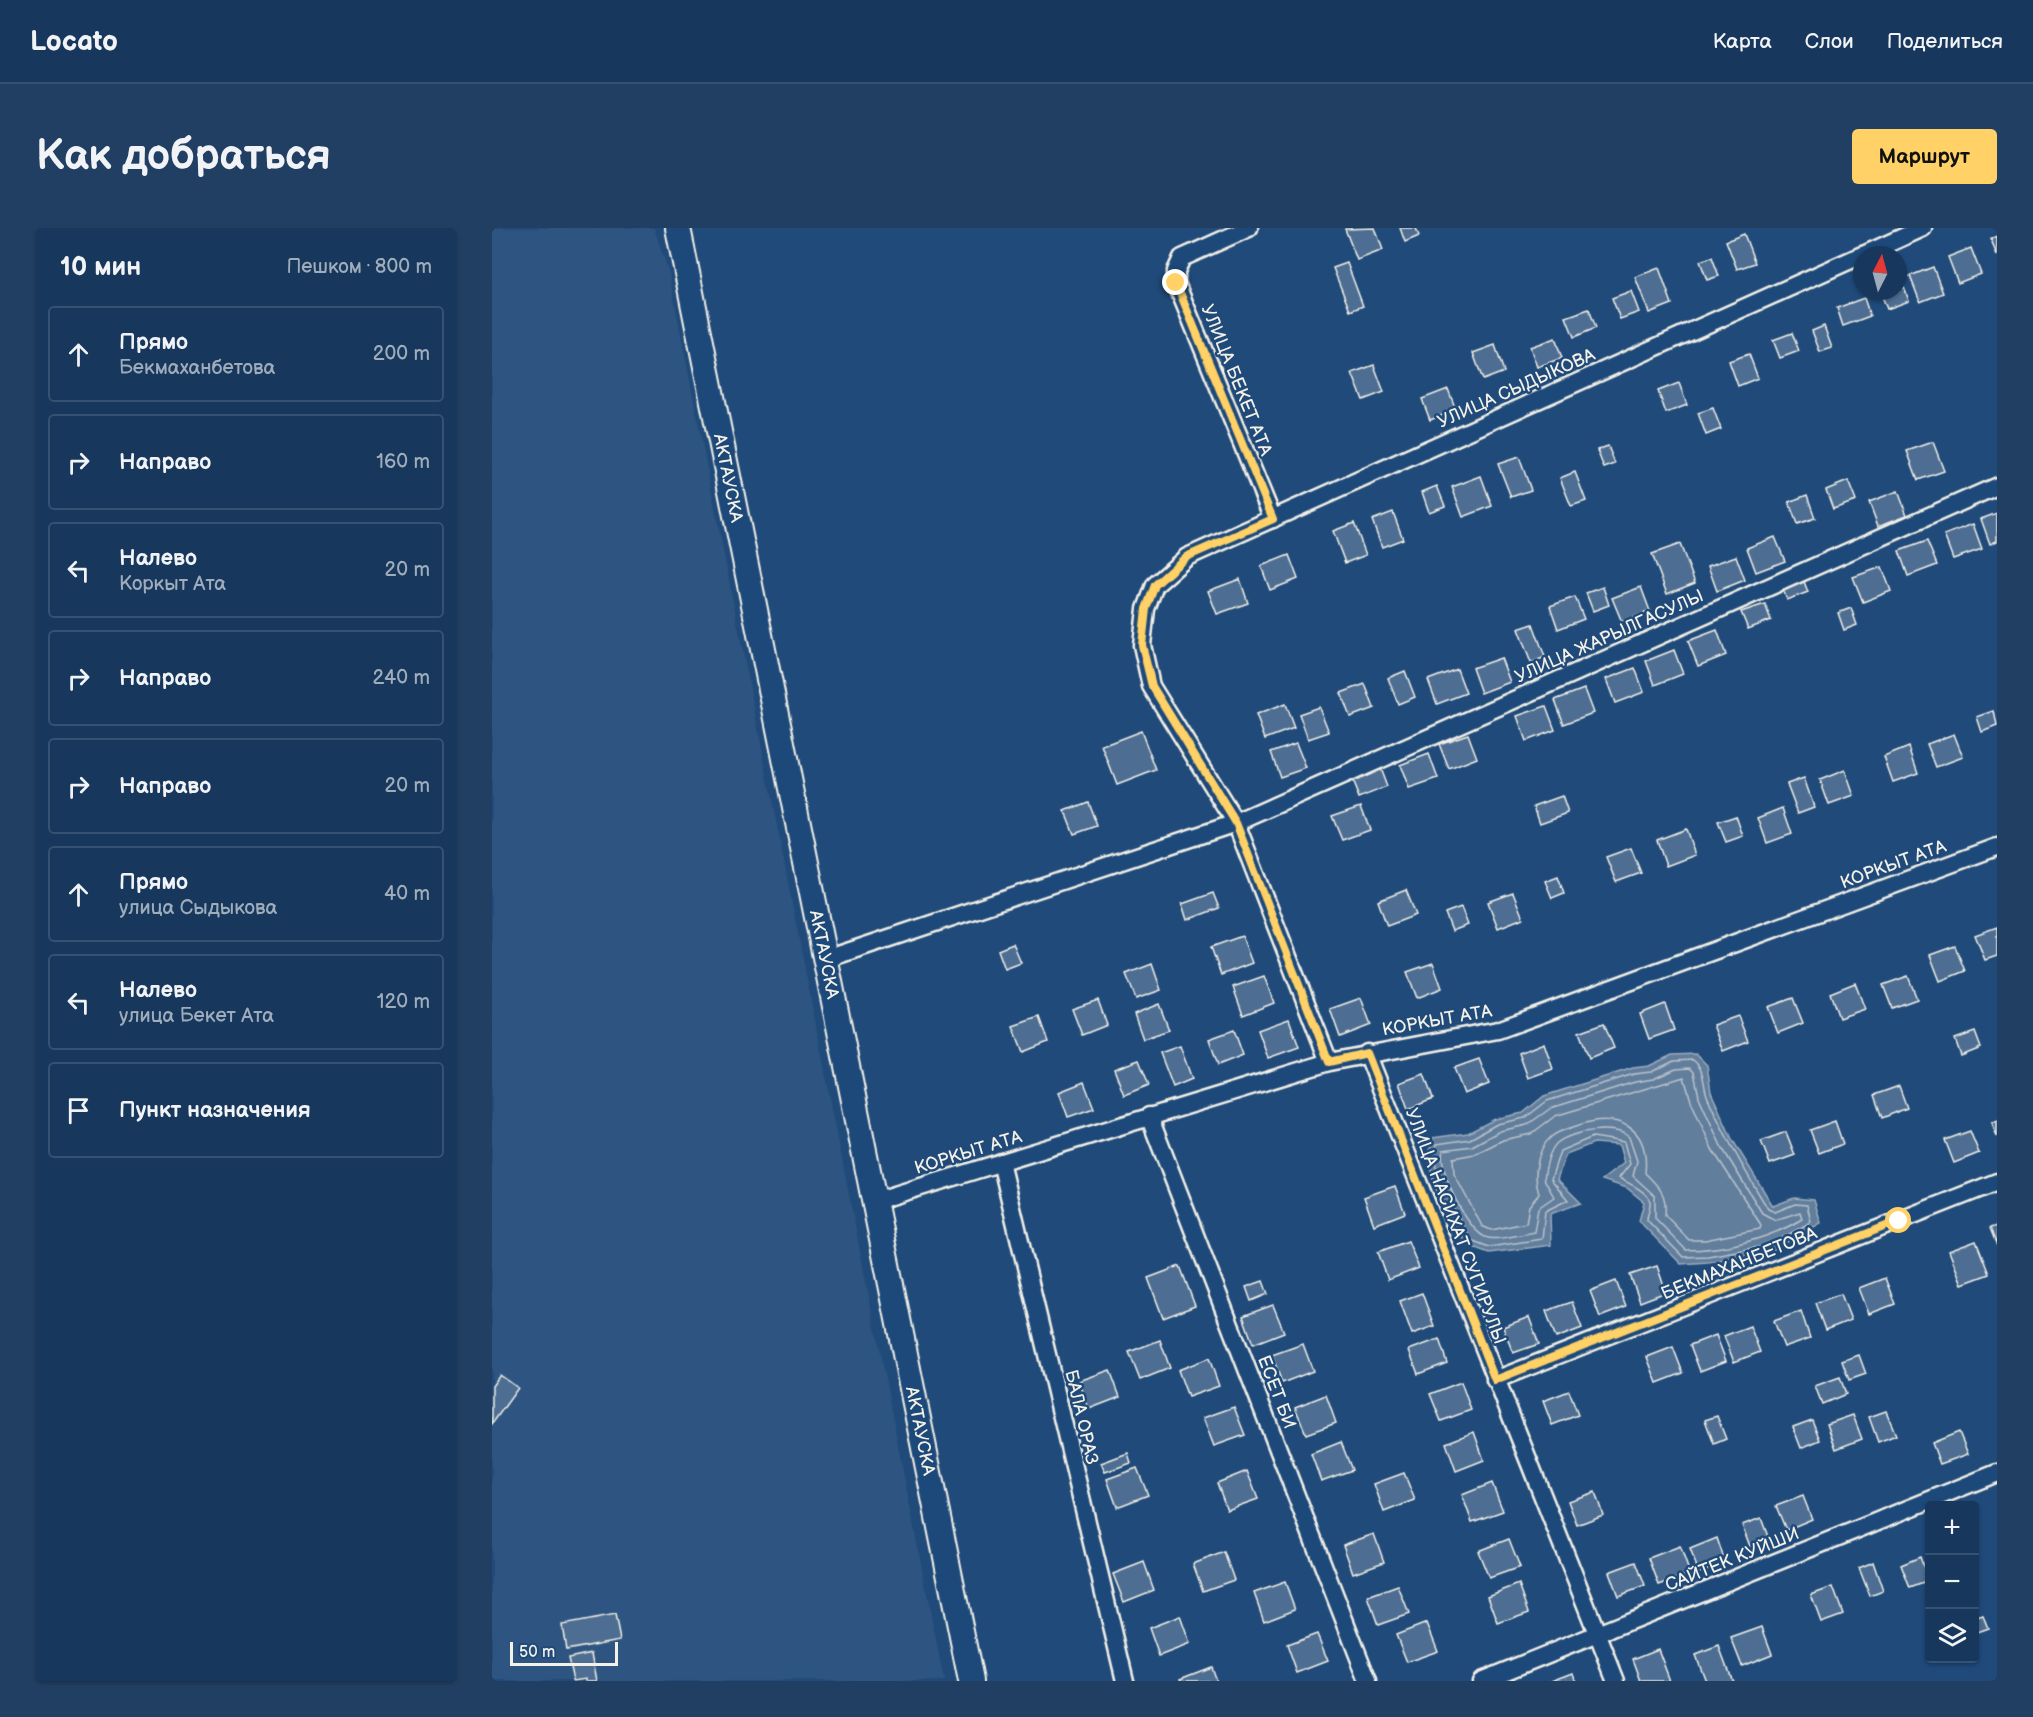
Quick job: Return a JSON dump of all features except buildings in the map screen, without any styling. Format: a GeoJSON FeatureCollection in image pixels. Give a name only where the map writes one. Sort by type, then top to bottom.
{"type":"FeatureCollection","features":[{"type":"Feature","properties":{"kind":"main road","name":"АКТАУСКА"},"geometry":{"type":"LineString","coordinates":[[678,228],[971,1681]]}},
{"type":"Feature","properties":{"kind":"street","name":"УЛИЦА БЕКЕТ АТА"},"geometry":{"type":"LineString","coordinates":[[1249,228],[1182,258],[1176,271],[1176,283],[1273,519]]}},
{"type":"Feature","properties":{"kind":"street","name":"УЛИЦА СЫДЫКОВА"},"geometry":{"type":"LineString","coordinates":[[1882,246],[1923,228]]}},
{"type":"Feature","properties":{"kind":"street","name":"УЛИЦА СЫДЫКОВА"},"geometry":{"type":"LineString","coordinates":[[1329,1062],[1236,823],[1152,686],[1142,645],[1146,609],[1155,585],[1186,557],[1853,259]]}},
{"type":"Feature","properties":{"kind":"street","name":"УЛИЦА ЖАРЫЛГАСУЛЫ"},"geometry":{"type":"LineString","coordinates":[[826,959],[1236,823],[1997,486]]}},
{"type":"Feature","properties":{"kind":"street","name":"КОРКЫТ АТА"},"geometry":{"type":"LineString","coordinates":[[875,1201],[1329,1062],[1497,1030],[1997,847]]}},
{"type":"Feature","properties":{"kind":"street","name":"УЛИЦА НАСИХАТ СУГИРУЛЫ"},"geometry":{"type":"LineString","coordinates":[[1367,1053],[1616,1681]]}},
{"type":"Feature","properties":{"kind":"street","name":"ЕСЕТ БИ"},"geometry":{"type":"LineString","coordinates":[[1149,1116],[1368,1681]]}},
{"type":"Feature","properties":{"kind":"street","name":"БАЛА ОРАЗ"},"geometry":{"type":"LineString","coordinates":[[1002,1162],[1125,1681]]}},
{"type":"Feature","properties":{"kind":"street","name":"БЕКМАХАНБЕТОВА"},"geometry":{"type":"LineString","coordinates":[[1495,1380],[1997,1182]]}},
{"type":"Feature","properties":{"kind":"street","name":"САЙТЕК КУЙШИ"},"geometry":{"type":"LineString","coordinates":[[1481,1681],[1997,1473]]}},
{"type":"Feature","properties":{"kind":"shaded area"},"geometry":{"type":"Polygon","coordinates":[[[492,228],[654,228],[669,273],[944,1681],[492,1681],[492,228]]]}},
{"type":"Feature","properties":{"kind":"water"},"geometry":{"type":"Polygon","coordinates":[[[1696,1054],[1707,1065],[1711,1092],[1732,1139],[1773,1206],[1794,1198],[1814,1200],[1821,1223],[1771,1251],[1708,1262],[1681,1264],[1639,1221],[1644,1202],[1627,1188],[1602,1180],[1624,1163],[1619,1145],[1594,1143],[1566,1154],[1557,1179],[1581,1203],[1550,1214],[1551,1245],[1489,1253],[1467,1245],[1433,1181],[1430,1167],[1432,1138],[1468,1133],[1495,1119],[1523,1113],[1544,1096],[1633,1068],[1649,1066],[1672,1055],[1696,1054]]]}},
{"type":"Feature","properties":{"kind":"route"},"geometry":{"type":"LineString","coordinates":[[1176,283],[1273,519],[1186,557],[1155,585],[1146,609],[1142,645],[1152,686],[1236,823],[1329,1062],[1367,1053],[1495,1380],[1899,1221]]}}]}
